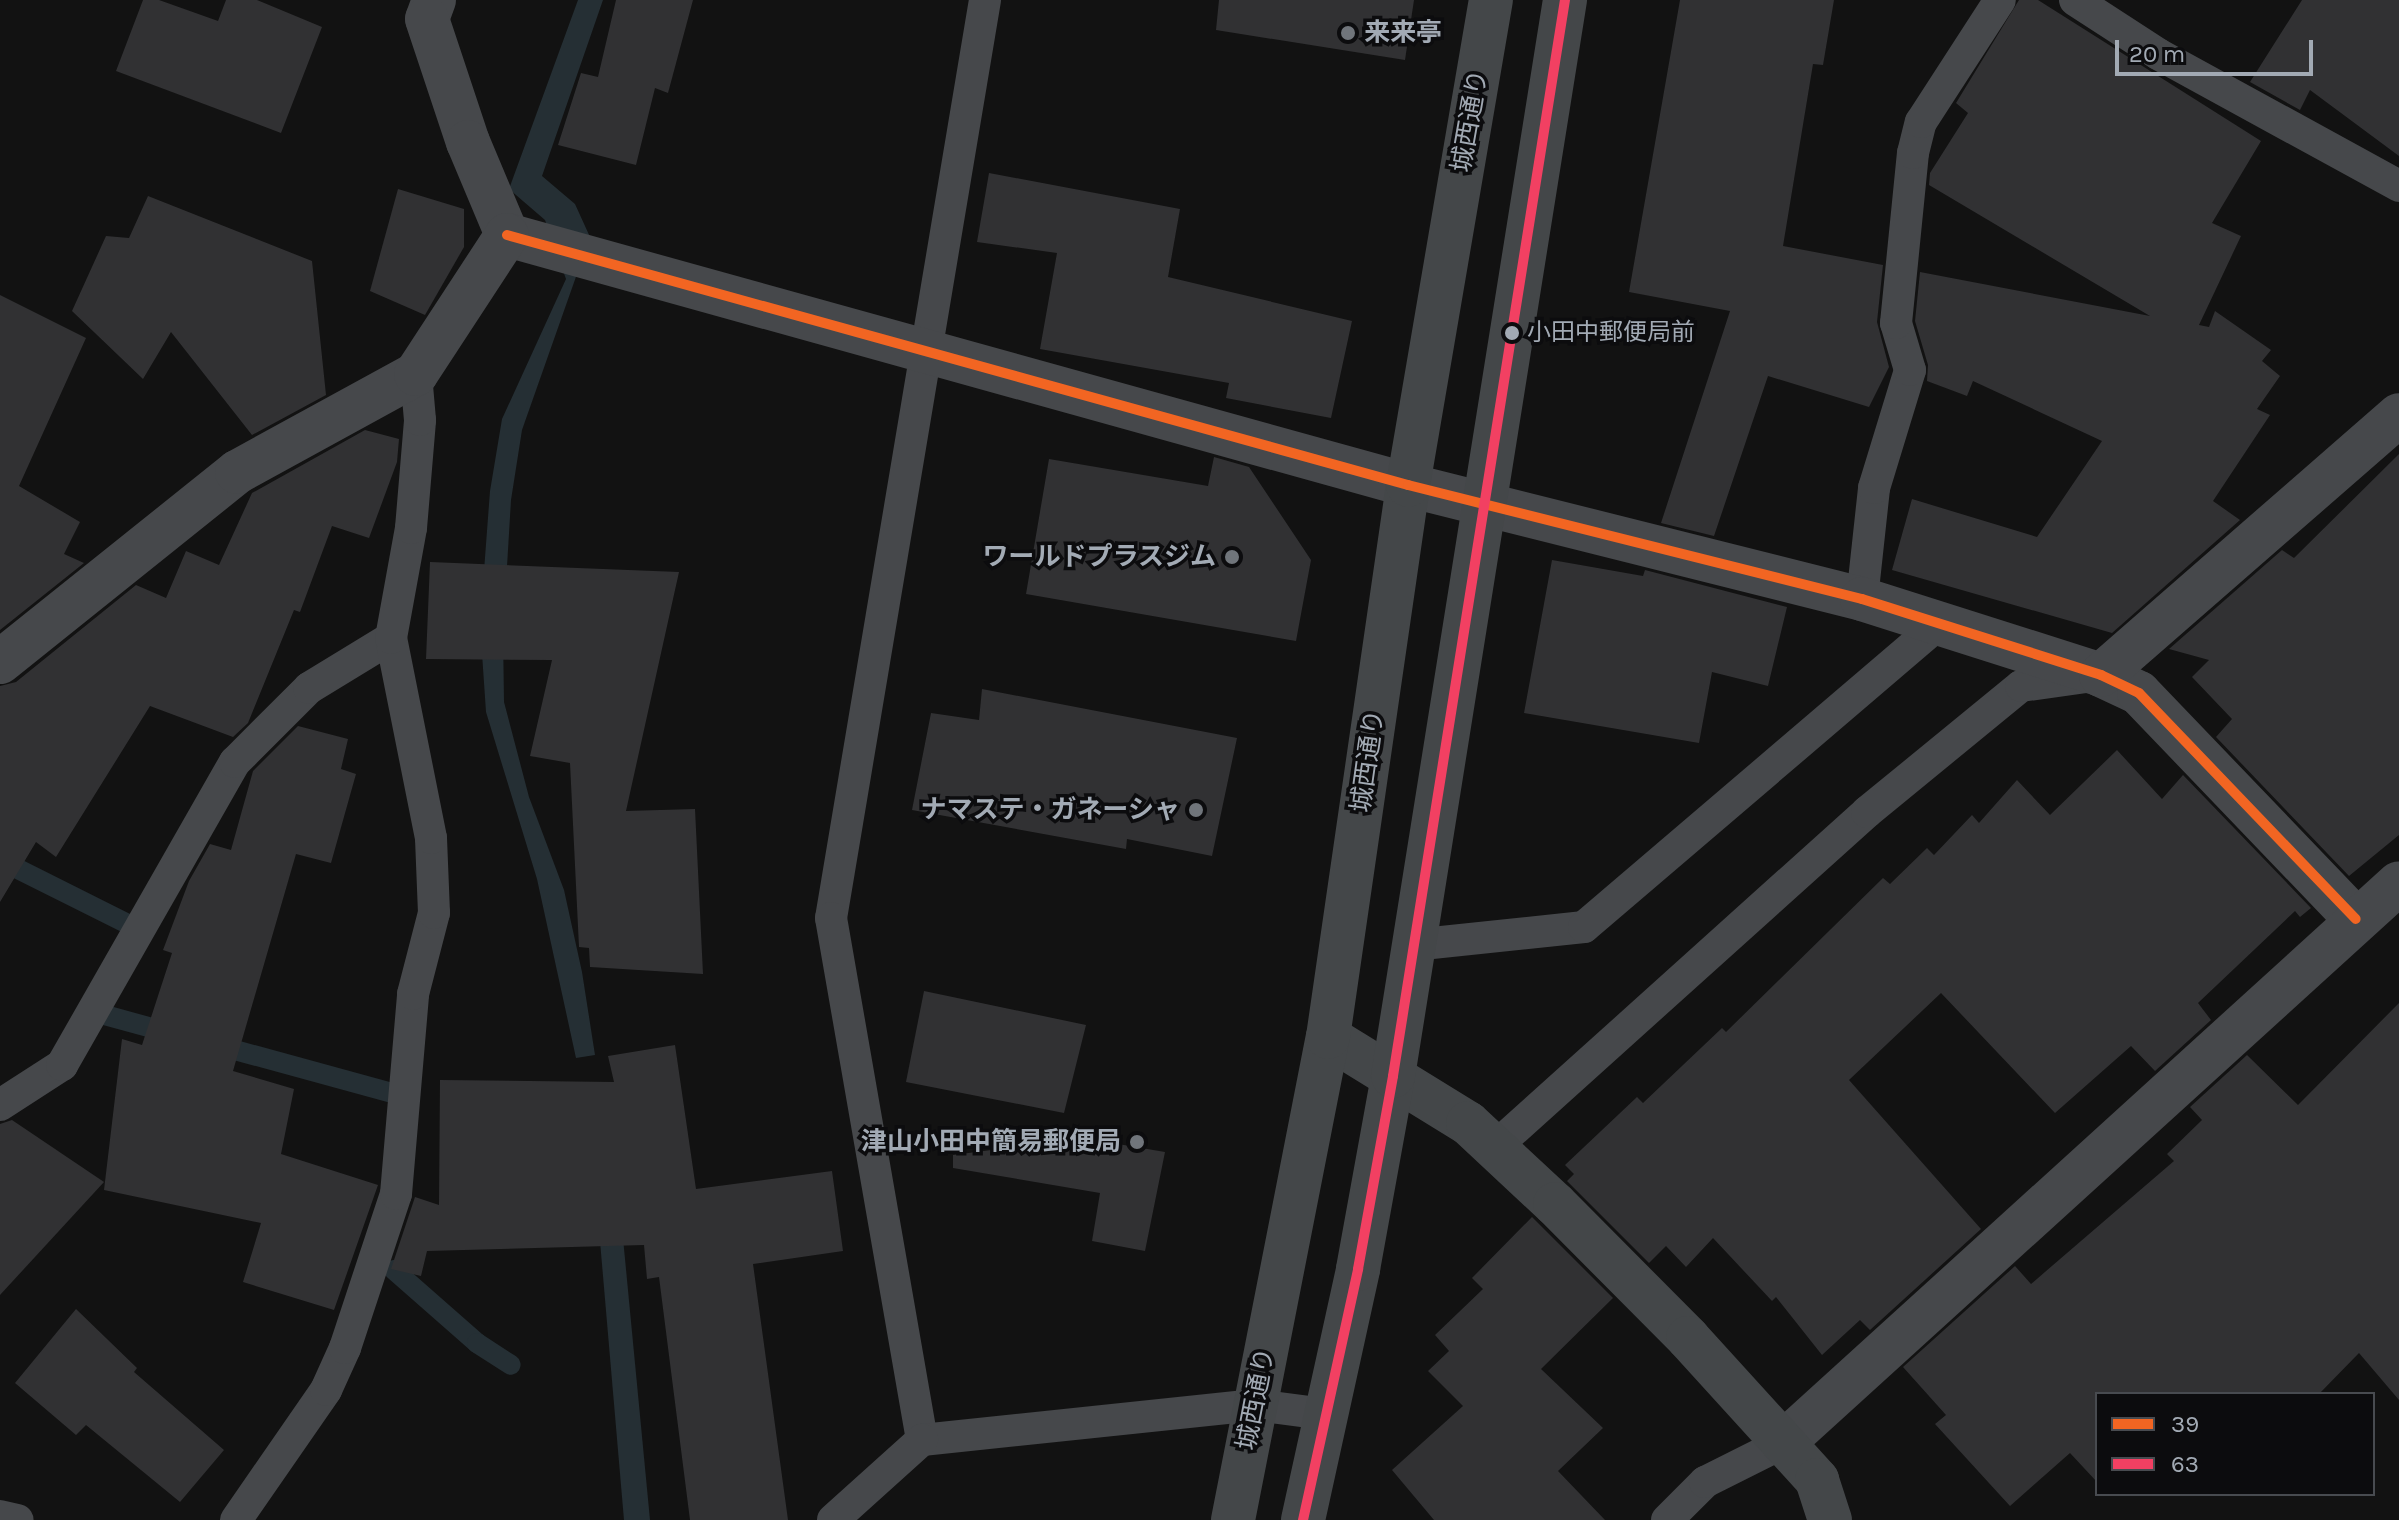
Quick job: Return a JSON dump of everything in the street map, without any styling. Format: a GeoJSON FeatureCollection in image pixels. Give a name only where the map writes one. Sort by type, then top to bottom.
{"type":"FeatureCollection","features":[{"type":"Feature","properties":{"kind":"street"},"geometry":{"type":"LineString","coordinates":[[434,0],[427,19],[468,142],[507,235]]}},
{"type":"Feature","properties":{"kind":"street","name":"城西通り"},"geometry":{"type":"LineString","coordinates":[[1233,1520],[1328,1037],[1408,485],[1491,0]]}},
{"type":"Feature","properties":{"kind":"street"},"geometry":{"type":"LineString","coordinates":[[1303,1520],[1358,1269],[1393,1076],[1482,504],[1565,0]]}},
{"type":"Feature","properties":{"kind":"street"},"geometry":{"type":"LineString","coordinates":[[507,235],[1408,485],[1862,599],[2101,675],[2139,693],[2384,905],[1783,1443]]}},
{"type":"Feature","properties":{"kind":"street"},"geometry":{"type":"LineString","coordinates":[[0,662],[237,472],[416,374],[507,235]]}},
{"type":"Feature","properties":{"kind":"street"},"geometry":{"type":"LineString","coordinates":[[2101,675],[2399,415]]}},
{"type":"Feature","properties":{"kind":"street"},"geometry":{"type":"LineString","coordinates":[[1328,1037],[1468,1123],[1495,1147],[1688,1338],[1817,1480],[1830,1520]]}},
{"type":"Feature","properties":{"kind":"lane"},"geometry":{"type":"LineString","coordinates":[[922,1440],[831,918],[985,0]]}},
{"type":"Feature","properties":{"kind":"lane"},"geometry":{"type":"LineString","coordinates":[[1862,599],[1874,488],[1910,370],[1896,323],[1913,153],[1921,122],[2000,0]]}},
{"type":"Feature","properties":{"kind":"lane"},"geometry":{"type":"LineString","coordinates":[[2075,0],[2158,54],[2399,186]]}},
{"type":"Feature","properties":{"kind":"lane"},"geometry":{"type":"LineString","coordinates":[[236,1520],[326,1390],[345,1348],[396,1194],[413,994],[434,913],[431,838],[391,638],[411,528],[420,420],[416,374]]}},
{"type":"Feature","properties":{"kind":"lane"},"geometry":{"type":"LineString","coordinates":[[1413,945],[1584,927],[1939,624]]}},
{"type":"Feature","properties":{"kind":"lane"},"geometry":{"type":"LineString","coordinates":[[0,1105],[62,1065],[235,762],[309,688],[391,638]]}},
{"type":"Feature","properties":{"kind":"lane"},"geometry":{"type":"LineString","coordinates":[[1495,1147],[1867,812],[2021,686],[2101,675]]}},
{"type":"Feature","properties":{"kind":"lane"},"geometry":{"type":"LineString","coordinates":[[833,1520],[922,1440],[1255,1405],[1325,1414]]}},
{"type":"Feature","properties":{"kind":"lane"},"geometry":{"type":"LineString","coordinates":[[1667,1520],[1705,1482],[1783,1443]]}},
{"type":"Feature","properties":{"kind":"lane"},"geometry":{"type":"LineString","coordinates":[[0,1516],[18,1520]]}},
{"type":"Feature","properties":{"kind":"shaded area"},"geometry":{"type":"Polygon","coordinates":[[[578,0],[603,0],[542,176],[575,204],[590,237],[522,430],[511,500],[503,633],[504,702],[529,797],[564,890],[582,972],[595,1055],[576,1058],[537,879],[486,712],[480,624],[490,491],[502,419],[566,279],[545,220],[509,189],[578,0]]]}},
{"type":"Feature","properties":{"kind":"shaded area"},"geometry":{"type":"Polygon","coordinates":[[[623,1238],[650,1520],[624,1520],[600,1241],[623,1238]]]}},
{"type":"Feature","properties":{"kind":"building"},"geometry":{"type":"Polygon","coordinates":[[[143,0],[159,0],[218,21],[226,0],[257,0],[322,27],[281,133],[116,71],[143,0]]]}},
{"type":"Feature","properties":{"kind":"building"},"geometry":{"type":"Polygon","coordinates":[[[616,0],[693,0],[668,93],[655,88],[636,165],[558,145],[581,73],[598,77],[616,0]]]}},
{"type":"Feature","properties":{"kind":"building"},"geometry":{"type":"Polygon","coordinates":[[[1219,0],[1414,0],[1405,60],[1216,30],[1219,0]]]}},
{"type":"Feature","properties":{"kind":"building"},"geometry":{"type":"Polygon","coordinates":[[[1680,0],[1834,0],[1823,65],[1813,64],[1783,246],[1883,265],[1877,322],[1889,367],[1869,407],[1768,376],[1714,536],[1661,523],[1730,311],[1629,292],[1680,0]]]}},
{"type":"Feature","properties":{"kind":"building"},"geometry":{"type":"Polygon","coordinates":[[[2019,0],[2038,0],[2261,141],[2212,223],[2241,236],[2199,325],[2209,327],[2215,311],[2271,350],[2262,361],[2280,376],[2257,409],[2270,415],[2213,501],[2240,520],[2112,633],[1892,570],[1912,499],[2037,537],[2102,441],[1973,381],[1967,396],[1927,381],[1928,365],[1915,321],[1920,272],[2150,316],[1929,185],[1930,173],[1968,113],[1956,103],[2019,0]]]}},
{"type":"Feature","properties":{"kind":"building"},"geometry":{"type":"Polygon","coordinates":[[[2302,0],[2399,0],[2399,156],[2310,90],[2300,110],[2250,82],[2302,0]]]}},
{"type":"Feature","properties":{"kind":"building"},"geometry":{"type":"Polygon","coordinates":[[[989,173],[1180,209],[1168,277],[1352,321],[1331,418],[1226,398],[1229,383],[1040,349],[1057,253],[977,242],[989,173]]]}},
{"type":"Feature","properties":{"kind":"building"},"geometry":{"type":"Polygon","coordinates":[[[398,189],[464,209],[464,247],[425,315],[370,291],[398,189]]]}},
{"type":"Feature","properties":{"kind":"building"},"geometry":{"type":"Polygon","coordinates":[[[148,196],[312,261],[326,395],[252,435],[171,332],[143,379],[72,311],[106,236],[129,238],[148,196]]]}},
{"type":"Feature","properties":{"kind":"building"},"geometry":{"type":"Polygon","coordinates":[[[0,295],[86,338],[19,486],[80,522],[64,554],[84,563],[0,630],[0,295]]]}},
{"type":"Feature","properties":{"kind":"building"},"geometry":{"type":"Polygon","coordinates":[[[365,430],[399,439],[397,462],[369,538],[332,526],[300,612],[294,610],[248,723],[233,737],[150,706],[56,857],[36,842],[0,902],[0,686],[16,682],[136,585],[166,598],[186,551],[219,565],[252,493],[365,430]]]}},
{"type":"Feature","properties":{"kind":"building"},"geometry":{"type":"Polygon","coordinates":[[[2399,454],[2399,835],[2349,876],[2216,737],[2232,719],[2192,677],[2209,660],[2169,649],[2282,550],[2294,558],[2399,454]]]}},
{"type":"Feature","properties":{"kind":"building"},"geometry":{"type":"Polygon","coordinates":[[[1214,457],[1249,467],[1311,560],[1296,641],[1026,594],[1049,459],[1208,486],[1214,457]]]}},
{"type":"Feature","properties":{"kind":"building"},"geometry":{"type":"Polygon","coordinates":[[[1552,560],[1643,576],[1645,570],[1787,607],[1768,686],[1712,672],[1699,743],[1524,713],[1552,560]]]}},
{"type":"Feature","properties":{"kind":"building"},"geometry":{"type":"Polygon","coordinates":[[[430,562],[679,572],[626,811],[695,809],[703,974],[590,967],[589,948],[579,947],[570,763],[530,756],[552,660],[426,659],[430,562]]]}},
{"type":"Feature","properties":{"kind":"building"},"geometry":{"type":"Polygon","coordinates":[[[982,689],[1237,738],[1212,856],[1127,839],[1126,849],[912,810],[931,713],[979,720],[982,689]]]}},
{"type":"Feature","properties":{"kind":"building"},"geometry":{"type":"Polygon","coordinates":[[[298,726],[348,739],[341,769],[356,774],[331,863],[296,854],[233,1071],[294,1089],[281,1154],[378,1185],[334,1310],[243,1282],[261,1223],[104,1190],[122,1039],[142,1045],[172,953],[163,950],[189,881],[210,844],[231,850],[253,771],[298,726]]]}},
{"type":"Feature","properties":{"kind":"building"},"geometry":{"type":"Polygon","coordinates":[[[2117,750],[2162,799],[2183,775],[2311,908],[2300,917],[2295,911],[2198,1003],[2211,1020],[2155,1071],[2131,1046],[2055,1113],[1941,993],[1849,1080],[1981,1229],[1870,1330],[1860,1320],[1822,1355],[1776,1297],[1772,1301],[1713,1238],[1686,1267],[1666,1246],[1649,1263],[1567,1181],[1574,1174],[1565,1165],[1637,1097],[1643,1103],[1722,1028],[1726,1032],[1883,878],[1890,884],[1927,848],[1934,855],[1972,815],[1979,823],[2017,780],[2050,815],[2117,750]]]}},
{"type":"Feature","properties":{"kind":"building"},"geometry":{"type":"Polygon","coordinates":[[[924,991],[1086,1025],[1064,1113],[906,1082],[924,991]]]}},
{"type":"Feature","properties":{"kind":"building"},"geometry":{"type":"Polygon","coordinates":[[[2399,1003],[2399,1400],[2359,1353],[2321,1392],[2095,1392],[2095,1480],[2070,1453],[2010,1506],[1935,1424],[1946,1415],[1903,1367],[2015,1266],[2031,1284],[2174,1161],[2167,1154],[2202,1120],[2190,1107],[2247,1055],[2298,1105],[2399,1003]]]}},
{"type":"Feature","properties":{"kind":"building"},"geometry":{"type":"Polygon","coordinates":[[[675,1045],[696,1189],[832,1171],[843,1251],[753,1264],[788,1520],[690,1520],[659,1277],[647,1279],[644,1245],[427,1251],[421,1276],[391,1269],[415,1197],[439,1205],[440,1080],[614,1082],[608,1056],[675,1045]]]}},
{"type":"Feature","properties":{"kind":"building"},"geometry":{"type":"Polygon","coordinates":[[[12,1120],[104,1182],[0,1295],[0,1124],[12,1120]]]}},
{"type":"Feature","properties":{"kind":"building"},"geometry":{"type":"Polygon","coordinates":[[[1083,1138],[1165,1152],[1145,1251],[1092,1241],[1100,1193],[953,1168],[953,1155],[1083,1138]]]}},
{"type":"Feature","properties":{"kind":"building"},"geometry":{"type":"Polygon","coordinates":[[[1532,1217],[1613,1298],[1541,1369],[1603,1428],[1558,1471],[1605,1520],[1434,1520],[1392,1470],[1463,1406],[1428,1371],[1449,1351],[1435,1335],[1483,1289],[1472,1278],[1532,1217]]]}},
{"type":"Feature","properties":{"kind":"building"},"geometry":{"type":"Polygon","coordinates":[[[76,1309],[137,1368],[134,1372],[224,1450],[180,1502],[86,1425],[76,1435],[15,1383],[76,1309]]]}},
{"type":"Feature","properties":{"kind":"waterway"},"geometry":{"type":"LineString","coordinates":[[0,860],[130,925]]}},
{"type":"Feature","properties":{"kind":"waterway"},"geometry":{"type":"LineString","coordinates":[[101,1014],[174,1034]]}},
{"type":"Feature","properties":{"kind":"waterway"},"geometry":{"type":"LineString","coordinates":[[213,1044],[396,1094]]}},
{"type":"Feature","properties":{"kind":"waterway"},"geometry":{"type":"LineString","coordinates":[[394,1270],[477,1343],[511,1365]]}},
{"type":"Feature","properties":{"kind":"transit line","name":"63"},"geometry":{"type":"LineString","coordinates":[[1303,1520],[1358,1269],[1393,1076],[1565,0]]}},
{"type":"Feature","properties":{"kind":"transit line","name":"39"},"geometry":{"type":"LineString","coordinates":[[507,235],[1408,485],[1862,599],[2101,675],[2139,693],[2356,919]]}},
{"type":"Feature","properties":{"kind":"place","name":"来来亭"},"geometry":{"type":"Point","coordinates":[1348,33]}},
{"type":"Feature","properties":{"kind":"place","name":"小田中郵便局前"},"geometry":{"type":"Point","coordinates":[1512,333]}},
{"type":"Feature","properties":{"kind":"place","name":"ワールドプラスジム"},"geometry":{"type":"Point","coordinates":[1232,557]}},
{"type":"Feature","properties":{"kind":"place","name":"ナマステ・ガネーシャ"},"geometry":{"type":"Point","coordinates":[1196,810]}},
{"type":"Feature","properties":{"kind":"place","name":"津山小田中簡易郵便局"},"geometry":{"type":"Point","coordinates":[1137,1142]}}]}
